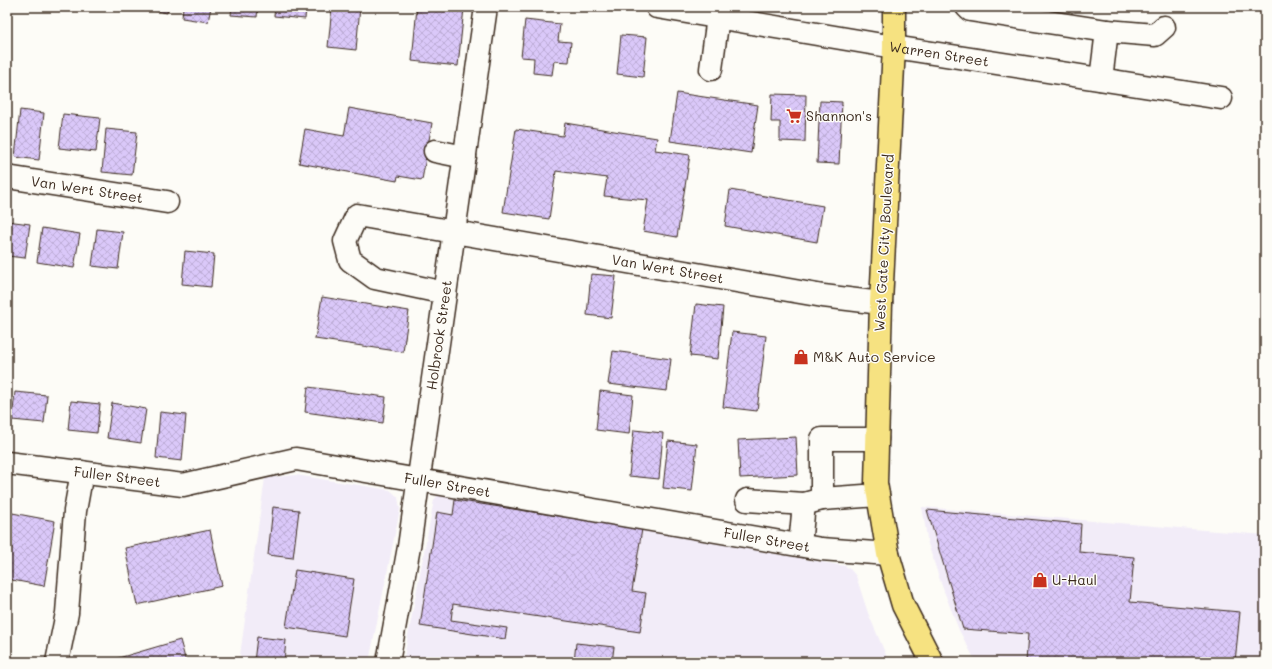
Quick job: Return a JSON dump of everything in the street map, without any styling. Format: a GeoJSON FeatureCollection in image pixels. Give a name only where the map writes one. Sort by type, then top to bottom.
{"type":"FeatureCollection","features":[{"type":"Feature","properties":{"kind":"main road","name":"West Gate City Boulevard"},"geometry":{"type":"LineString","coordinates":[[894,7],[894,48],[881,304],[876,483],[888,554],[903,605],[932,662]]}},
{"type":"Feature","properties":{"kind":"street","name":"Holbrook Street"},"geometry":{"type":"LineString","coordinates":[[388,662],[409,547],[486,7]]}},
{"type":"Feature","properties":{"kind":"street","name":"Warren Street"},"geometry":{"type":"LineString","coordinates":[[657,7],[894,48],[1221,98]]}},
{"type":"Feature","properties":{"kind":"street"},"geometry":{"type":"LineString","coordinates":[[967,7],[970,10],[1107,31],[1155,35],[1164,27]]}},
{"type":"Feature","properties":{"kind":"street"},"geometry":{"type":"LineString","coordinates":[[711,69],[718,18]]}},
{"type":"Feature","properties":{"kind":"street"},"geometry":{"type":"LineString","coordinates":[[1101,79],[1107,31]]}},
{"type":"Feature","properties":{"kind":"street"},"geometry":{"type":"LineString","coordinates":[[435,151],[465,157]]}},
{"type":"Feature","properties":{"kind":"street","name":"Van Wert Street"},"geometry":{"type":"LineString","coordinates":[[7,177],[167,202]]}},
{"type":"Feature","properties":{"kind":"street","name":"Van Wert Street"},"geometry":{"type":"LineString","coordinates":[[445,293],[375,278],[350,260],[345,241],[357,215],[823,296],[881,304]]}},
{"type":"Feature","properties":{"kind":"street"},"geometry":{"type":"LineString","coordinates":[[800,545],[813,501],[822,439],[877,440]]}},
{"type":"Feature","properties":{"kind":"street","name":"Fuller Street"},"geometry":{"type":"LineString","coordinates":[[7,463],[183,485],[296,459],[821,549],[888,554]]}},
{"type":"Feature","properties":{"kind":"street"},"geometry":{"type":"LineString","coordinates":[[57,662],[68,613],[75,518],[82,472]]}},
{"type":"Feature","properties":{"kind":"street"},"geometry":{"type":"LineString","coordinates":[[747,500],[813,501],[878,495]]}},
{"type":"Feature","properties":{"kind":"shaded area"},"geometry":{"type":"Polygon","coordinates":[[[296,475],[390,490],[398,497],[400,509],[369,662],[239,662],[265,478],[296,475]]]}},
{"type":"Feature","properties":{"kind":"shaded area"},"geometry":{"type":"Polygon","coordinates":[[[438,495],[845,566],[856,576],[868,613],[889,662],[403,662],[434,500],[438,495]]]}},
{"type":"Feature","properties":{"kind":"shaded area","name":"U-Haul"},"geometry":{"type":"Polygon","coordinates":[[[922,507],[1265,535],[1265,662],[976,662],[959,630],[942,586],[928,544],[922,507]]]}},
{"type":"Feature","properties":{"kind":"building"},"geometry":{"type":"Polygon","coordinates":[[[137,7],[168,7],[167,13],[137,7]]]}},
{"type":"Feature","properties":{"kind":"building"},"geometry":{"type":"Polygon","coordinates":[[[183,7],[211,7],[208,22],[182,18],[183,7]]]}},
{"type":"Feature","properties":{"kind":"building"},"geometry":{"type":"Polygon","coordinates":[[[232,7],[258,7],[257,17],[231,15],[232,7]]]}},
{"type":"Feature","properties":{"kind":"building"},"geometry":{"type":"Polygon","coordinates":[[[275,7],[306,7],[305,19],[274,16],[275,7]]]}},
{"type":"Feature","properties":{"kind":"building"},"geometry":{"type":"Polygon","coordinates":[[[332,7],[360,7],[356,50],[328,47],[332,7]]]}},
{"type":"Feature","properties":{"kind":"building"},"geometry":{"type":"Polygon","coordinates":[[[417,7],[464,8],[458,66],[412,61],[417,7]]]}},
{"type":"Feature","properties":{"kind":"building"},"geometry":{"type":"Polygon","coordinates":[[[525,20],[560,24],[558,41],[571,42],[569,62],[554,61],[552,75],[533,73],[534,58],[521,57],[525,20]]]}},
{"type":"Feature","properties":{"kind":"building"},"geometry":{"type":"Polygon","coordinates":[[[621,35],[647,37],[643,77],[617,74],[621,35]]]}},
{"type":"Feature","properties":{"kind":"building"},"geometry":{"type":"Polygon","coordinates":[[[677,93],[758,105],[751,153],[670,141],[677,93]]]}},
{"type":"Feature","properties":{"kind":"building"},"geometry":{"type":"Polygon","coordinates":[[[772,94],[806,95],[805,142],[780,141],[780,122],[771,122],[772,94]]]}},
{"type":"Feature","properties":{"kind":"building"},"geometry":{"type":"Polygon","coordinates":[[[820,101],[842,102],[839,164],[817,163],[820,101]]]}},
{"type":"Feature","properties":{"kind":"building"},"geometry":{"type":"Polygon","coordinates":[[[349,108],[432,123],[422,180],[398,176],[397,181],[299,163],[305,129],[344,136],[349,108]]]}},
{"type":"Feature","properties":{"kind":"building"},"geometry":{"type":"Polygon","coordinates":[[[20,110],[44,113],[39,160],[15,157],[20,110]]]}},
{"type":"Feature","properties":{"kind":"building"},"geometry":{"type":"Polygon","coordinates":[[[63,114],[100,118],[96,152],[59,148],[63,114]]]}},
{"type":"Feature","properties":{"kind":"building"},"geometry":{"type":"Polygon","coordinates":[[[565,123],[657,138],[655,150],[690,155],[677,237],[643,231],[648,200],[604,196],[607,178],[556,171],[549,219],[503,212],[516,129],[563,136],[565,123]]]}},
{"type":"Feature","properties":{"kind":"building"},"geometry":{"type":"Polygon","coordinates":[[[106,129],[137,132],[132,175],[102,172],[106,129]]]}},
{"type":"Feature","properties":{"kind":"building"},"geometry":{"type":"Polygon","coordinates":[[[730,190],[823,206],[817,242],[725,226],[730,190]]]}},
{"type":"Feature","properties":{"kind":"building"},"geometry":{"type":"Polygon","coordinates":[[[7,221],[30,224],[25,258],[7,256],[7,221]]]}},
{"type":"Feature","properties":{"kind":"building"},"geometry":{"type":"Polygon","coordinates":[[[42,228],[80,234],[74,268],[37,262],[42,228]]]}},
{"type":"Feature","properties":{"kind":"building"},"geometry":{"type":"Polygon","coordinates":[[[97,229],[123,232],[118,269],[92,266],[97,229]]]}},
{"type":"Feature","properties":{"kind":"building"},"geometry":{"type":"Polygon","coordinates":[[[185,251],[214,254],[211,287],[182,284],[185,251]]]}},
{"type":"Feature","properties":{"kind":"building"},"geometry":{"type":"Polygon","coordinates":[[[591,274],[616,276],[611,318],[587,315],[591,274]]]}},
{"type":"Feature","properties":{"kind":"building"},"geometry":{"type":"Polygon","coordinates":[[[322,297],[409,311],[403,352],[315,339],[322,297]]]}},
{"type":"Feature","properties":{"kind":"building"},"geometry":{"type":"Polygon","coordinates":[[[696,304],[723,307],[718,359],[690,356],[696,304]]]}},
{"type":"Feature","properties":{"kind":"building"},"geometry":{"type":"Polygon","coordinates":[[[732,332],[766,336],[757,411],[723,407],[732,332]]]}},
{"type":"Feature","properties":{"kind":"building"},"geometry":{"type":"Polygon","coordinates":[[[613,351],[671,359],[667,391],[608,384],[613,351]]]}},
{"type":"Feature","properties":{"kind":"building"},"geometry":{"type":"Polygon","coordinates":[[[308,387],[386,397],[383,423],[305,412],[308,387]]]}},
{"type":"Feature","properties":{"kind":"building"},"geometry":{"type":"Polygon","coordinates":[[[600,391],[633,395],[629,434],[596,430],[600,391]]]}},
{"type":"Feature","properties":{"kind":"building"},"geometry":{"type":"Polygon","coordinates":[[[15,392],[47,395],[44,423],[12,420],[15,392]]]}},
{"type":"Feature","properties":{"kind":"building"},"geometry":{"type":"Polygon","coordinates":[[[71,401],[100,404],[97,433],[68,430],[71,401]]]}},
{"type":"Feature","properties":{"kind":"building"},"geometry":{"type":"Polygon","coordinates":[[[112,403],[146,409],[141,443],[107,438],[112,403]]]}},
{"type":"Feature","properties":{"kind":"building"},"geometry":{"type":"Polygon","coordinates":[[[160,412],[186,415],[182,461],[156,458],[160,412]]]}},
{"type":"Feature","properties":{"kind":"building"},"geometry":{"type":"Polygon","coordinates":[[[634,430],[663,433],[659,479],[629,476],[634,430]]]}},
{"type":"Feature","properties":{"kind":"building"},"geometry":{"type":"Polygon","coordinates":[[[796,437],[798,475],[740,478],[738,440],[796,437]]]}},
{"type":"Feature","properties":{"kind":"building"},"geometry":{"type":"Polygon","coordinates":[[[668,441],[697,444],[692,491],[663,488],[668,441]]]}},
{"type":"Feature","properties":{"kind":"building"},"geometry":{"type":"Polygon","coordinates":[[[455,500],[642,529],[632,591],[646,593],[640,632],[453,604],[451,620],[507,628],[505,639],[420,626],[437,512],[453,515],[455,500]]]}},
{"type":"Feature","properties":{"kind":"building"},"geometry":{"type":"Polygon","coordinates":[[[273,507],[299,510],[293,558],[268,555],[273,507]]]}},
{"type":"Feature","properties":{"kind":"building","name":"U-Haul"},"geometry":{"type":"Polygon","coordinates":[[[927,510],[1081,524],[1079,552],[1134,557],[1130,602],[1240,612],[1235,662],[1026,662],[1028,634],[963,629],[927,510]]]}},
{"type":"Feature","properties":{"kind":"building"},"geometry":{"type":"Polygon","coordinates":[[[7,512],[55,521],[44,586],[7,579],[7,512]]]}},
{"type":"Feature","properties":{"kind":"building"},"geometry":{"type":"Polygon","coordinates":[[[210,530],[222,586],[137,605],[125,548],[210,530]]]}},
{"type":"Feature","properties":{"kind":"building"},"geometry":{"type":"Polygon","coordinates":[[[295,570],[354,579],[345,636],[286,627],[295,570]]]}},
{"type":"Feature","properties":{"kind":"building"},"geometry":{"type":"Polygon","coordinates":[[[257,637],[286,640],[284,662],[254,662],[257,637]]]}},
{"type":"Feature","properties":{"kind":"building"},"geometry":{"type":"Polygon","coordinates":[[[180,640],[186,662],[105,662],[180,640]]]}},
{"type":"Feature","properties":{"kind":"building"},"geometry":{"type":"Polygon","coordinates":[[[576,643],[614,647],[612,662],[574,662],[576,643]]]}},
{"type":"Feature","properties":{"kind":"place","name":"Shannon's"},"geometry":{"type":"Point","coordinates":[794,116]}},
{"type":"Feature","properties":{"kind":"place","name":"M&K Auto Service"},"geometry":{"type":"Point","coordinates":[801,357]}},
{"type":"Feature","properties":{"kind":"place","name":"U-Haul"},"geometry":{"type":"Point","coordinates":[1040,580]}}]}
